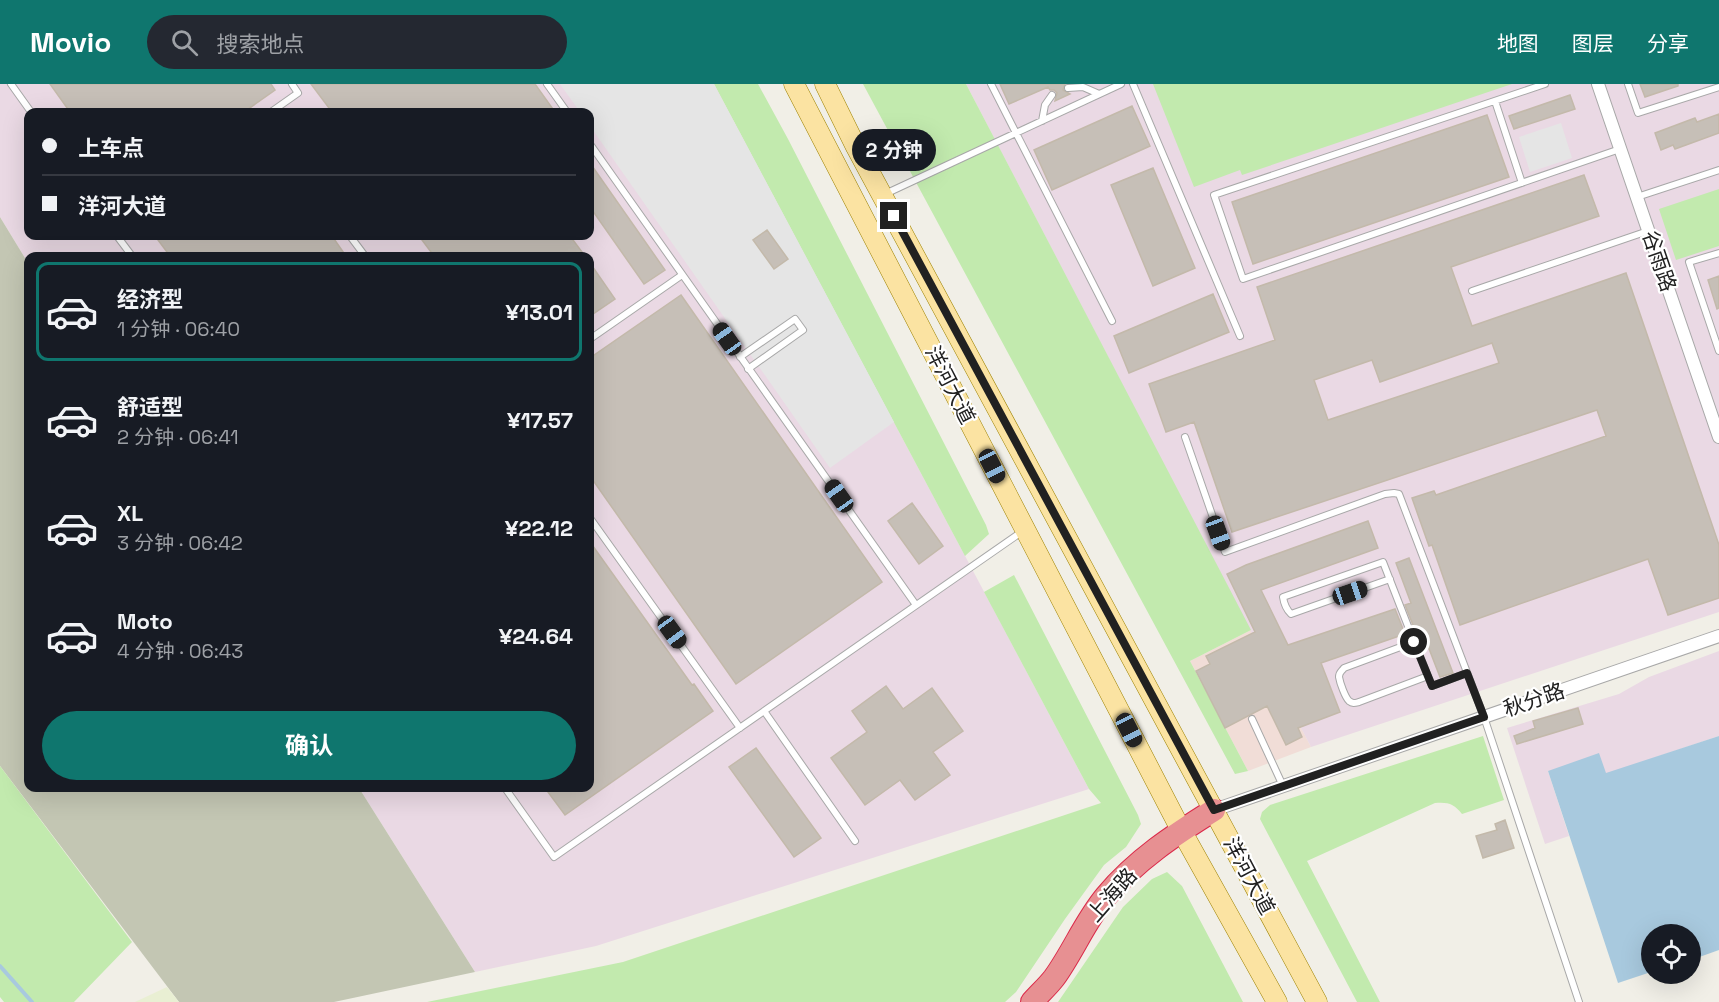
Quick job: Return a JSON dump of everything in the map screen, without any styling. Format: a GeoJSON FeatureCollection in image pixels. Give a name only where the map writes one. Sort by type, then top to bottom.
{"type":"FeatureCollection","features":[{"type":"Feature","properties":{"kind":"highway","name":"上海路"},"geometry":{"type":"LineString","coordinates":[[1032,1002],[1054,978],[1106,896],[1163,843],[1214,810]]}},
{"type":"Feature","properties":{"kind":"main road","name":"洋河大道"},"geometry":{"type":"LineString","coordinates":[[794,84],[1181,830],[1277,1002]]}},
{"type":"Feature","properties":{"kind":"main road","name":"洋河大道"},"geometry":{"type":"LineString","coordinates":[[825,84],[882,196],[1317,1002]]}},
{"type":"Feature","properties":{"kind":"street","name":"谷雨路"},"geometry":{"type":"LineString","coordinates":[[1598,84],[1719,437]]}},
{"type":"Feature","properties":{"kind":"street","name":"秋分路"},"geometry":{"type":"LineString","coordinates":[[1214,810],[1719,636]]}},
{"type":"Feature","properties":{"kind":"lane"},"geometry":{"type":"LineString","coordinates":[[11,84],[28,108]]}},
{"type":"Feature","properties":{"kind":"lane"},"geometry":{"type":"LineString","coordinates":[[277,108],[298,93],[292,84]]}},
{"type":"Feature","properties":{"kind":"lane"},"geometry":{"type":"LineString","coordinates":[[547,84],[564,108]]}},
{"type":"Feature","properties":{"kind":"lane"},"geometry":{"type":"LineString","coordinates":[[991,84],[1112,321]]}},
{"type":"Feature","properties":{"kind":"lane"},"geometry":{"type":"LineString","coordinates":[[882,196],[1121,84]]}},
{"type":"Feature","properties":{"kind":"lane"},"geometry":{"type":"LineString","coordinates":[[1133,84],[1240,336]]}},
{"type":"Feature","properties":{"kind":"lane"},"geometry":{"type":"LineString","coordinates":[[1545,84],[1214,195],[1243,279],[1620,149]]}},
{"type":"Feature","properties":{"kind":"lane"},"geometry":{"type":"LineString","coordinates":[[1628,84],[1638,113],[1719,87]]}},
{"type":"Feature","properties":{"kind":"lane"},"geometry":{"type":"LineString","coordinates":[[1068,88],[1083,87],[1099,94]]}},
{"type":"Feature","properties":{"kind":"lane"},"geometry":{"type":"LineString","coordinates":[[1042,121],[1045,105],[1052,96]]}},
{"type":"Feature","properties":{"kind":"lane"},"geometry":{"type":"LineString","coordinates":[[1494,101],[1522,183]]}},
{"type":"Feature","properties":{"kind":"lane"},"geometry":{"type":"LineString","coordinates":[[594,150],[916,605]]}},
{"type":"Feature","properties":{"kind":"lane"},"geometry":{"type":"LineString","coordinates":[[1637,197],[1719,170]]}},
{"type":"Feature","properties":{"kind":"lane"},"geometry":{"type":"LineString","coordinates":[[1472,291],[1648,231]]}},
{"type":"Feature","properties":{"kind":"lane"},"geometry":{"type":"LineString","coordinates":[[1719,253],[1689,262],[1719,351]]}},
{"type":"Feature","properties":{"kind":"lane"},"geometry":{"type":"LineString","coordinates":[[594,336],[682,275]]}},
{"type":"Feature","properties":{"kind":"lane"},"geometry":{"type":"LineString","coordinates":[[740,357],[795,319],[803,330],[748,369]]}},
{"type":"Feature","properties":{"kind":"lane"},"geometry":{"type":"LineString","coordinates":[[1185,437],[1225,552],[1385,494],[1394,492],[1399,494],[1484,717],[1578,1002]]}},
{"type":"Feature","properties":{"kind":"lane"},"geometry":{"type":"LineString","coordinates":[[594,524],[740,728]]}},
{"type":"Feature","properties":{"kind":"lane"},"geometry":{"type":"LineString","coordinates":[[508,792],[554,857],[1025,529]]}},
{"type":"Feature","properties":{"kind":"lane"},"geometry":{"type":"LineString","coordinates":[[1390,579],[1291,614],[1284,603],[1283,597],[1383,562],[1390,579],[1414,642],[1432,686],[1467,673]]}},
{"type":"Feature","properties":{"kind":"lane"},"geometry":{"type":"LineString","coordinates":[[1414,642],[1344,668],[1339,677],[1346,696],[1349,701],[1359,702],[1428,676]]}},
{"type":"Feature","properties":{"kind":"lane"},"geometry":{"type":"LineString","coordinates":[[764,711],[855,841]]}},
{"type":"Feature","properties":{"kind":"lane"},"geometry":{"type":"LineString","coordinates":[[1252,719],[1283,786]]}},
{"type":"Feature","properties":{"kind":"shaded area"},"geometry":{"type":"Polygon","coordinates":[[[0,84],[714,84],[1089,789],[596,946],[475,972],[362,792],[594,792],[594,252],[24,252],[24,256],[0,217],[0,84]]]}},
{"type":"Feature","properties":{"kind":"shaded area"},"geometry":{"type":"Polygon","coordinates":[[[560,84],[714,84],[894,422],[830,468],[594,132],[594,108],[577,108],[560,84]]]}},
{"type":"Feature","properties":{"kind":"shaded area"},"geometry":{"type":"Polygon","coordinates":[[[966,84],[1719,84],[1719,612],[1311,747],[966,84]]]}},
{"type":"Feature","properties":{"kind":"shaded area"},"geometry":{"type":"Polygon","coordinates":[[[1561,123],[1572,158],[1530,172],[1519,137],[1561,123]]]}},
{"type":"Feature","properties":{"kind":"shaded area"},"geometry":{"type":"Polygon","coordinates":[[[0,217],[24,256],[24,792],[362,792],[475,972],[334,1002],[179,1002],[0,766],[0,217]]]}},
{"type":"Feature","properties":{"kind":"shaded area"},"geometry":{"type":"Polygon","coordinates":[[[1251,630],[1311,747],[1248,771],[1190,661],[1251,630]]]}},
{"type":"Feature","properties":{"kind":"shaded area"},"geometry":{"type":"Polygon","coordinates":[[[1719,651],[1719,736],[1606,774],[1548,771],[1569,836],[1545,844],[1507,728],[1619,694],[1649,677],[1719,651]]]}},
{"type":"Feature","properties":{"kind":"shaded area"},"geometry":{"type":"Polygon","coordinates":[[[167,987],[179,1002],[135,1002],[167,987]]]}},
{"type":"Feature","properties":{"kind":"green space"},"geometry":{"type":"Polygon","coordinates":[[[714,84],[758,84],[788,139],[986,525],[989,534],[965,556],[714,84]]]}},
{"type":"Feature","properties":{"kind":"green space"},"geometry":{"type":"Polygon","coordinates":[[[863,84],[966,84],[1251,630],[1190,661],[1248,771],[1235,774],[863,84]]]}},
{"type":"Feature","properties":{"kind":"green space"},"geometry":{"type":"Polygon","coordinates":[[[1153,84],[1512,84],[1242,175],[1240,170],[1194,187],[1153,84]]]}},
{"type":"Feature","properties":{"kind":"green space"},"geometry":{"type":"Polygon","coordinates":[[[1719,189],[1719,246],[1676,260],[1659,209],[1719,189]]]}},
{"type":"Feature","properties":{"kind":"green space"},"geometry":{"type":"Polygon","coordinates":[[[1014,575],[1141,824],[1126,847],[1104,865],[1016,992],[1005,1002],[427,1002],[623,962],[1101,803],[1089,789],[984,592],[1014,575]]]}},
{"type":"Feature","properties":{"kind":"green space"},"geometry":{"type":"Polygon","coordinates":[[[1483,736],[1504,800],[1462,814],[1451,804],[1435,803],[1307,861],[1380,1002],[1357,1002],[1260,819],[1262,812],[1270,805],[1483,736]]]}},
{"type":"Feature","properties":{"kind":"green space"},"geometry":{"type":"Polygon","coordinates":[[[0,766],[132,942],[74,1002],[4,1002],[0,997],[0,766]]]}},
{"type":"Feature","properties":{"kind":"green space"},"geometry":{"type":"Polygon","coordinates":[[[1167,872],[1182,886],[1243,1002],[1058,1002],[1123,907],[1152,879],[1167,872]]]}},
{"type":"Feature","properties":{"kind":"water"},"geometry":{"type":"Polygon","coordinates":[[[1719,736],[1719,950],[1701,956],[1701,924],[1641,924],[1641,975],[1618,983],[1548,771],[1599,753],[1606,773],[1719,736]]]}},
{"type":"Feature","properties":{"kind":"building"},"geometry":{"type":"Polygon","coordinates":[[[50,84],[271,84],[275,90],[250,108],[67,108],[50,84]]]}},
{"type":"Feature","properties":{"kind":"building"},"geometry":{"type":"Polygon","coordinates":[[[311,84],[535,84],[552,108],[329,108],[311,84]]]}},
{"type":"Feature","properties":{"kind":"building"},"geometry":{"type":"Polygon","coordinates":[[[1000,84],[1065,84],[1063,90],[1070,94],[1055,101],[1057,93],[1048,87],[1009,104],[1000,84]]]}},
{"type":"Feature","properties":{"kind":"building"},"geometry":{"type":"Polygon","coordinates":[[[1640,84],[1678,84],[1678,86],[1645,97],[1640,84]]]}},
{"type":"Feature","properties":{"kind":"building"},"geometry":{"type":"Polygon","coordinates":[[[1570,95],[1575,109],[1514,129],[1509,116],[1570,95]]]}},
{"type":"Feature","properties":{"kind":"building"},"geometry":{"type":"Polygon","coordinates":[[[1132,106],[1150,146],[1052,190],[1034,150],[1132,106]]]}},
{"type":"Feature","properties":{"kind":"building"},"geometry":{"type":"Polygon","coordinates":[[[1719,114],[1719,133],[1675,149],[1673,145],[1661,150],[1655,133],[1695,118],[1697,122],[1719,114]]]}},
{"type":"Feature","properties":{"kind":"building"},"geometry":{"type":"Polygon","coordinates":[[[1487,115],[1509,177],[1253,264],[1232,202],[1487,115]]]}},
{"type":"Feature","properties":{"kind":"building"},"geometry":{"type":"Polygon","coordinates":[[[1153,168],[1195,268],[1153,286],[1111,185],[1153,168]]]}},
{"type":"Feature","properties":{"kind":"building"},"geometry":{"type":"Polygon","coordinates":[[[594,169],[665,270],[644,284],[594,213],[594,169]]]}},
{"type":"Feature","properties":{"kind":"building"},"geometry":{"type":"Polygon","coordinates":[[[1584,175],[1599,216],[1451,267],[1472,326],[1626,273],[1719,545],[1719,598],[1668,615],[1648,559],[1460,625],[1432,545],[1429,546],[1412,498],[1434,491],[1436,495],[1606,436],[1597,410],[1232,532],[1194,422],[1166,432],[1149,384],[1275,340],[1257,287],[1584,175]],[[1492,343],[1380,382],[1372,360],[1314,380],[1328,420],[1499,363],[1492,343]]]}},
{"type":"Feature","properties":{"kind":"building"},"geometry":{"type":"Polygon","coordinates":[[[767,230],[788,259],[774,269],[753,240],[767,230]]]}},
{"type":"Feature","properties":{"kind":"building"},"geometry":{"type":"Polygon","coordinates":[[[158,240],[335,240],[343,252],[167,252],[158,240]]]}},
{"type":"Feature","properties":{"kind":"building"},"geometry":{"type":"Polygon","coordinates":[[[422,240],[573,240],[582,252],[431,252],[422,240]]]}},
{"type":"Feature","properties":{"kind":"building"},"geometry":{"type":"Polygon","coordinates":[[[594,269],[615,299],[594,313],[594,269]]]}},
{"type":"Feature","properties":{"kind":"building"},"geometry":{"type":"Polygon","coordinates":[[[1719,276],[1719,308],[1717,309],[1708,280],[1719,276]]]}},
{"type":"Feature","properties":{"kind":"building"},"geometry":{"type":"Polygon","coordinates":[[[1213,294],[1229,332],[1129,373],[1114,336],[1213,294]]]}},
{"type":"Feature","properties":{"kind":"building"},"geometry":{"type":"Polygon","coordinates":[[[681,295],[882,582],[736,684],[594,482],[594,355],[681,295]]]}},
{"type":"Feature","properties":{"kind":"building"},"geometry":{"type":"Polygon","coordinates":[[[912,503],[943,546],[919,564],[888,521],[912,503]]]}},
{"type":"Feature","properties":{"kind":"building"},"geometry":{"type":"Polygon","coordinates":[[[1368,521],[1378,548],[1261,590],[1288,645],[1395,609],[1405,634],[1321,663],[1340,712],[1298,728],[1302,737],[1286,745],[1267,706],[1225,728],[1196,671],[1210,664],[1206,656],[1255,632],[1227,574],[1368,521]]]}},
{"type":"Feature","properties":{"kind":"building"},"geometry":{"type":"Polygon","coordinates":[[[594,548],[713,711],[565,815],[548,792],[594,792],[594,548]]]}},
{"type":"Feature","properties":{"kind":"building"},"geometry":{"type":"Polygon","coordinates":[[[1409,558],[1453,673],[1440,677],[1421,628],[1415,630],[1405,605],[1411,603],[1396,563],[1409,558]]]}},
{"type":"Feature","properties":{"kind":"building"},"geometry":{"type":"Polygon","coordinates":[[[886,686],[903,709],[932,688],[963,731],[933,752],[950,775],[915,800],[900,780],[865,805],[831,758],[867,732],[852,711],[886,686]]]}},
{"type":"Feature","properties":{"kind":"building"},"geometry":{"type":"Polygon","coordinates":[[[1578,708],[1583,724],[1517,744],[1514,736],[1535,728],[1533,721],[1578,708]]]}},
{"type":"Feature","properties":{"kind":"building"},"geometry":{"type":"Polygon","coordinates":[[[756,748],[821,838],[794,857],[729,767],[756,748]]]}},
{"type":"Feature","properties":{"kind":"building"},"geometry":{"type":"Polygon","coordinates":[[[1505,820],[1514,848],[1483,858],[1476,836],[1497,830],[1495,824],[1505,820]]]}},
{"type":"Feature","properties":{"kind":"waterway"},"geometry":{"type":"LineString","coordinates":[[0,966],[32,1002]]}},
{"type":"Feature","properties":{"kind":"route"},"geometry":{"type":"LineString","coordinates":[[894,216],[1214,810],[1484,717],[1467,673],[1432,686],[1414,642]]}}]}
